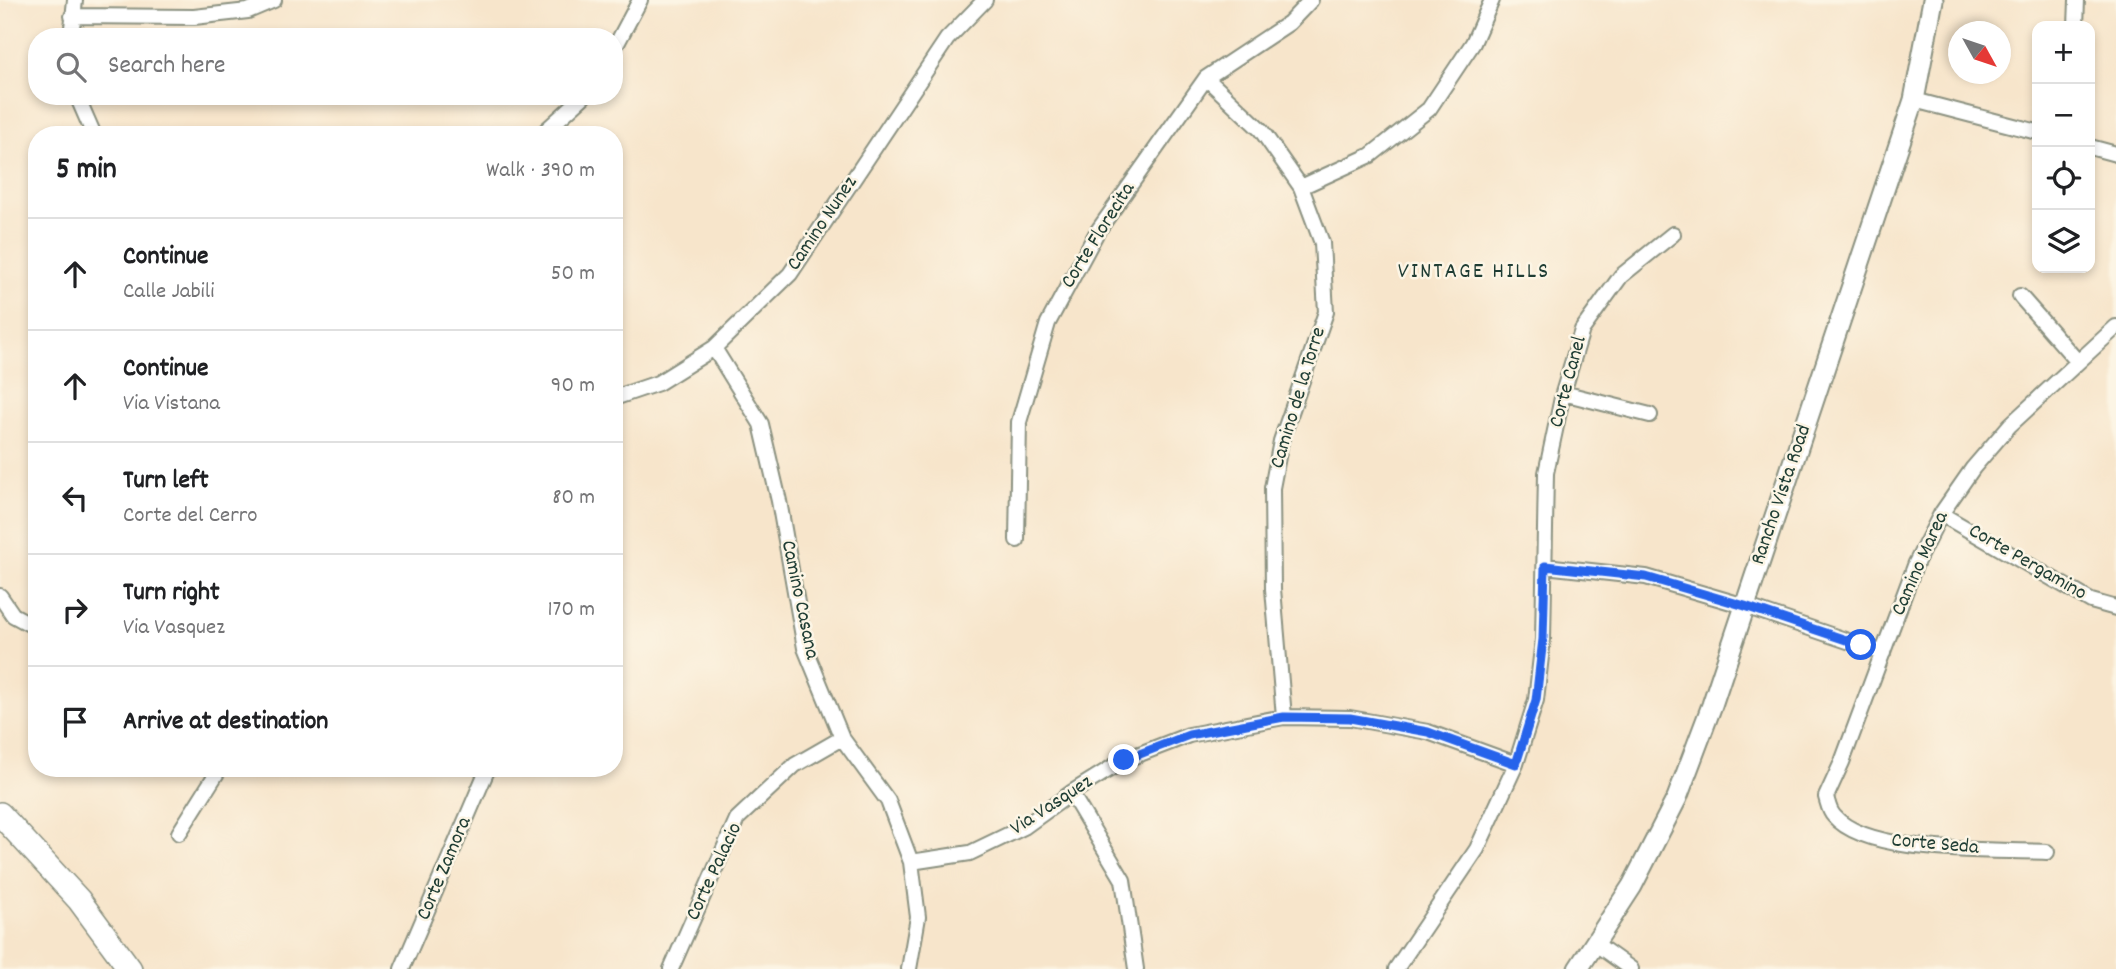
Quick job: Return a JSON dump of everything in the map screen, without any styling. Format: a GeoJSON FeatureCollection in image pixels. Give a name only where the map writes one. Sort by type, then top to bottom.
{"type":"FeatureCollection","features":[{"type":"Feature","properties":{"kind":"main road","name":"Rancho Vista Road"},"geometry":{"type":"LineString","coordinates":[[1578,969],[1632,886],[1677,798],[1712,705],[1914,100],[1933,0]]}},
{"type":"Feature","properties":{"kind":"main road"},"geometry":{"type":"LineString","coordinates":[[0,814],[79,900],[130,969]]}},
{"type":"Feature","properties":{"kind":"street"},"geometry":{"type":"LineString","coordinates":[[71,28],[75,0]]}},
{"type":"Feature","properties":{"kind":"street"},"geometry":{"type":"LineString","coordinates":[[72,16],[194,17],[248,11],[274,0]]}},
{"type":"Feature","properties":{"kind":"street"},"geometry":{"type":"LineString","coordinates":[[623,32],[640,0]]}},
{"type":"Feature","properties":{"kind":"street","name":"Camino Nunez"},"geometry":{"type":"LineString","coordinates":[[623,395],[658,383],[714,348],[790,274],[947,39],[985,0]]}},
{"type":"Feature","properties":{"kind":"street","name":"Corte Florecita"},"geometry":{"type":"LineString","coordinates":[[1017,540],[1019,422],[1048,323],[1097,232],[1206,78],[1289,23],[1311,0]]}},
{"type":"Feature","properties":{"kind":"street"},"geometry":{"type":"LineString","coordinates":[[1301,187],[1371,155],[1429,109],[1473,43],[1492,0]]}},
{"type":"Feature","properties":{"kind":"street"},"geometry":{"type":"LineString","coordinates":[[2076,21],[2077,0]]}},
{"type":"Feature","properties":{"kind":"street","name":"Camino de la Torre"},"geometry":{"type":"LineString","coordinates":[[1206,78],[1261,130],[1301,187],[1322,243],[1326,312],[1281,441],[1272,488],[1273,589],[1284,717]]}},
{"type":"Feature","properties":{"kind":"street"},"geometry":{"type":"LineString","coordinates":[[1914,100],[2032,131]]}},
{"type":"Feature","properties":{"kind":"street"},"geometry":{"type":"LineString","coordinates":[[81,105],[90,126]]}},
{"type":"Feature","properties":{"kind":"street"},"geometry":{"type":"LineString","coordinates":[[551,126],[574,105]]}},
{"type":"Feature","properties":{"kind":"street"},"geometry":{"type":"LineString","coordinates":[[2095,148],[2116,154]]}},
{"type":"Feature","properties":{"kind":"street","name":"Corte Canel"},"geometry":{"type":"LineString","coordinates":[[1396,969],[1477,849],[1516,764],[1536,700],[1543,639],[1546,473],[1563,393],[1582,330],[1621,276],[1673,234]]}},
{"type":"Feature","properties":{"kind":"street"},"geometry":{"type":"LineString","coordinates":[[2020,296],[2078,362]]}},
{"type":"Feature","properties":{"kind":"street","name":"Camino Marea"},"geometry":{"type":"LineString","coordinates":[[1832,814],[1826,797],[1842,762],[1916,564],[1941,514],[1972,468],[2010,425],[2116,327]]}},
{"type":"Feature","properties":{"kind":"street","name":"Camino Casana"},"geometry":{"type":"LineString","coordinates":[[714,348],[761,424],[779,501],[805,648],[842,738],[888,801],[911,862],[918,917],[909,969]]}},
{"type":"Feature","properties":{"kind":"street"},"geometry":{"type":"LineString","coordinates":[[1563,393],[1650,415]]}},
{"type":"Feature","properties":{"kind":"street","name":"Corte Pergamino"},"geometry":{"type":"LineString","coordinates":[[1941,514],[2091,601],[2116,608]]}},
{"type":"Feature","properties":{"kind":"street"},"geometry":{"type":"LineString","coordinates":[[1545,566],[1646,577],[1745,606],[1884,653]]}},
{"type":"Feature","properties":{"kind":"street"},"geometry":{"type":"LineString","coordinates":[[0,596],[13,615],[28,623]]}},
{"type":"Feature","properties":{"kind":"street","name":"Via Vasquez"},"geometry":{"type":"LineString","coordinates":[[911,862],[970,853],[1024,827],[1124,760],[1189,735],[1284,717],[1350,718],[1428,732],[1516,764]]}},
{"type":"Feature","properties":{"kind":"street","name":"Corte Palacio"},"geometry":{"type":"LineString","coordinates":[[671,969],[737,819],[794,765],[842,738]]}},
{"type":"Feature","properties":{"kind":"street"},"geometry":{"type":"LineString","coordinates":[[179,833],[214,777]]}},
{"type":"Feature","properties":{"kind":"street","name":"Corte Zamora"},"geometry":{"type":"LineString","coordinates":[[402,969],[484,777]]}},
{"type":"Feature","properties":{"kind":"street"},"geometry":{"type":"LineString","coordinates":[[1071,793],[1123,880],[1136,969]]}},
{"type":"Feature","properties":{"kind":"street","name":"Corte Seda"},"geometry":{"type":"LineString","coordinates":[[1832,814],[1847,828],[1868,838],[1916,846],[2047,852]]}},
{"type":"Feature","properties":{"kind":"street"},"geometry":{"type":"LineString","coordinates":[[1596,944],[1631,969]]}},
{"type":"Feature","properties":{"kind":"district","name":"VINTAGE HILLS"},"geometry":{"type":"Point","coordinates":[1474,272]}},
{"type":"Feature","properties":{"kind":"route"},"geometry":{"type":"LineString","coordinates":[[1124,760],[1189,735],[1284,717],[1350,718],[1428,732],[1516,764],[1536,700],[1543,639],[1545,566],[1646,577],[1745,606],[1861,645]]}}]}
